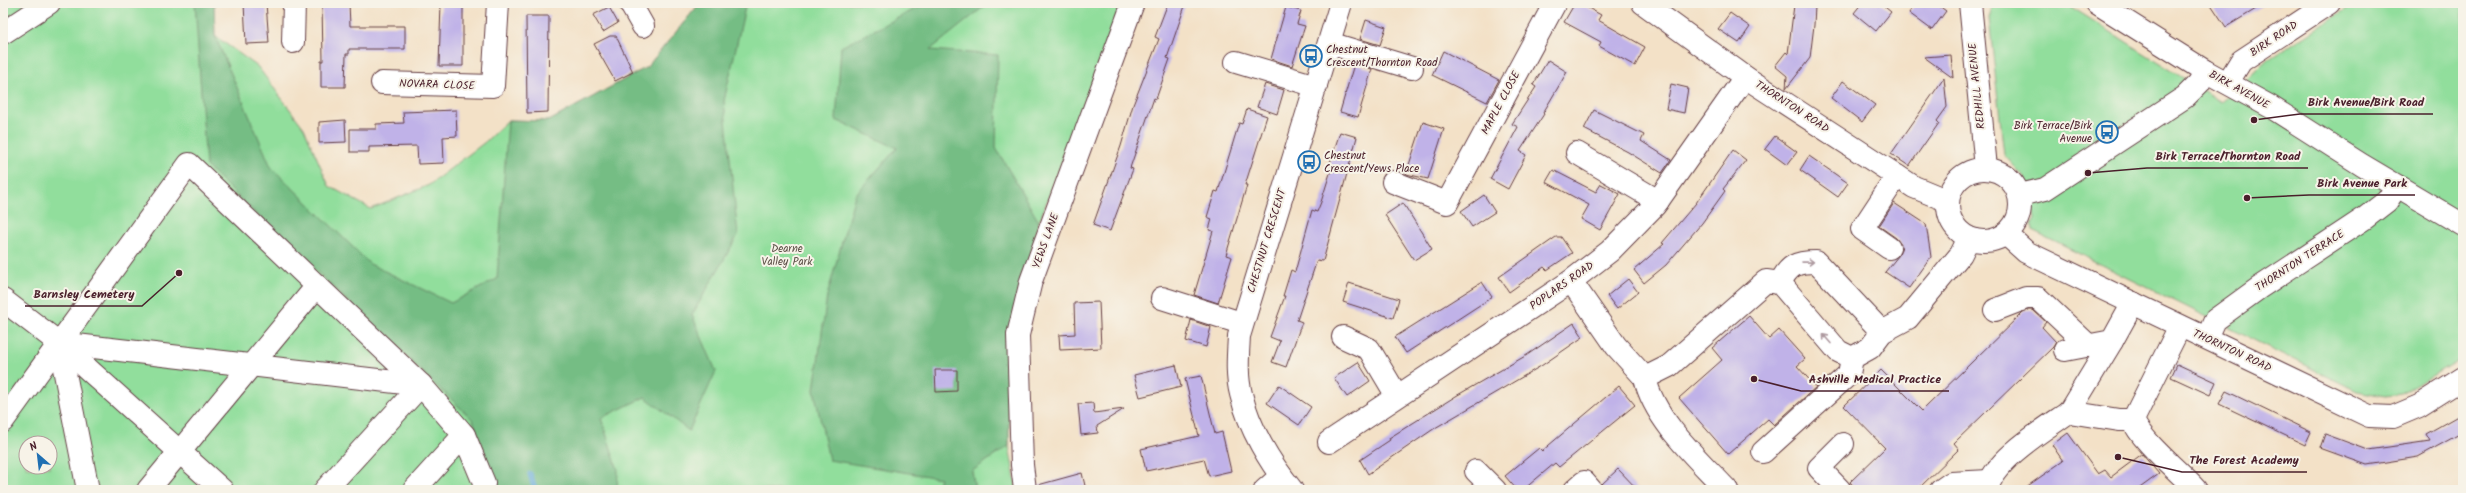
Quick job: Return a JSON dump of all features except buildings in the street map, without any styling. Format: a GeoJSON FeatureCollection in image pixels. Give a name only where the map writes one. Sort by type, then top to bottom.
{"type":"FeatureCollection","features":[{"type":"Feature","properties":{"kind":"street"},"geometry":{"type":"LineString","coordinates":[[3,33],[49,3]]}},
{"type":"Feature","properties":{"kind":"street"},"geometry":{"type":"LineString","coordinates":[[293,42],[294,3]]}},
{"type":"Feature","properties":{"kind":"street","name":"NOVARA CLOSE"},"geometry":{"type":"LineString","coordinates":[[382,83],[493,86],[498,3]]}},
{"type":"Feature","properties":{"kind":"street"},"geometry":{"type":"LineString","coordinates":[[630,3],[643,26]]}},
{"type":"Feature","properties":{"kind":"street","name":"YEWS LANE"},"geometry":{"type":"LineString","coordinates":[[1025,490],[1022,465],[1018,335],[1031,281],[1133,3]]}},
{"type":"Feature","properties":{"kind":"street","name":"CHESTNUT CRESCENT"},"geometry":{"type":"LineString","coordinates":[[1279,485],[1241,395],[1237,368],[1241,323],[1341,3]]}},
{"type":"Feature","properties":{"kind":"street","name":"MAPLE CLOSE"},"geometry":{"type":"LineString","coordinates":[[1393,182],[1447,203],[1555,3]]}},
{"type":"Feature","properties":{"kind":"street","name":"REDHILL AVENUE"},"geometry":{"type":"LineString","coordinates":[[1970,3],[1986,168]]}},
{"type":"Feature","properties":{"kind":"street","name":"BIRK AVENUE"},"geometry":{"type":"LineString","coordinates":[[2097,3],[2205,71],[2228,82],[2463,225]]}},
{"type":"Feature","properties":{"kind":"street","name":"BIRK ROAD"},"geometry":{"type":"LineString","coordinates":[[2228,82],[2241,61],[2328,3]]}},
{"type":"Feature","properties":{"kind":"street","name":"THORNTON ROAD"},"geometry":{"type":"LineString","coordinates":[[1657,7],[1745,77],[1914,187],[1948,201]]}},
{"type":"Feature","properties":{"kind":"street"},"geometry":{"type":"LineString","coordinates":[[1329,44],[1412,68]]}},
{"type":"Feature","properties":{"kind":"street"},"geometry":{"type":"LineString","coordinates":[[1236,62],[1316,86]]}},
{"type":"Feature","properties":{"kind":"street"},"geometry":{"type":"LineString","coordinates":[[2020,195],[2045,189],[2179,101],[2199,83],[2205,71]]}},
{"type":"Feature","properties":{"kind":"street","name":"POPLARS ROAD"},"geometry":{"type":"LineString","coordinates":[[1329,442],[1571,281],[1610,251],[1658,201],[1745,77]]}},
{"type":"Feature","properties":{"kind":"street"},"geometry":{"type":"LineString","coordinates":[[1577,153],[1658,201]]}},
{"type":"Feature","properties":{"kind":"street"},"geometry":{"type":"LineString","coordinates":[[3,421],[189,164],[420,385],[464,435],[484,483],[483,490]]}},
{"type":"Feature","properties":{"kind":"street"},"geometry":{"type":"LineString","coordinates":[[1986,168],[1998,170],[2008,177],[2020,195],[2021,208],[2018,218],[2006,234],[1988,241],[1969,238],[1960,232],[1953,223],[1949,212],[1948,201],[1951,190],[1961,177],[1975,169],[1986,168]]}},
{"type":"Feature","properties":{"kind":"street"},"geometry":{"type":"LineString","coordinates":[[1889,248],[1862,229],[1897,176]]}},
{"type":"Feature","properties":{"kind":"street","name":"THORNTON TERRACE"},"geometry":{"type":"LineString","coordinates":[[2207,338],[2215,320],[2259,288],[2365,218],[2387,201],[2397,186]]}},
{"type":"Feature","properties":{"kind":"street","name":"THORNTON ROAD"},"geometry":{"type":"LineString","coordinates":[[2006,234],[2026,252],[2369,416],[2393,417],[2419,406],[2463,378]]}},
{"type":"Feature","properties":{"kind":"street"},"geometry":{"type":"LineString","coordinates":[[1763,452],[1849,374],[1868,346],[1908,318],[1961,254],[1969,238]]}},
{"type":"Feature","properties":{"kind":"street"},"geometry":{"type":"LineString","coordinates":[[1780,284],[1786,272],[1800,262],[1816,262],[1868,346]]}},
{"type":"Feature","properties":{"kind":"street"},"geometry":{"type":"LineString","coordinates":[[1644,378],[1669,366],[1766,280],[1780,284],[1838,351],[1868,346]]}},
{"type":"Feature","properties":{"kind":"street"},"geometry":{"type":"LineString","coordinates":[[1571,281],[1616,346],[1644,378],[1647,389],[1670,427],[1727,490]]}},
{"type":"Feature","properties":{"kind":"street"},"geometry":{"type":"LineString","coordinates":[[148,490],[317,286]]}},
{"type":"Feature","properties":{"kind":"street"},"geometry":{"type":"LineString","coordinates":[[1162,298],[1241,323]]}},
{"type":"Feature","properties":{"kind":"street"},"geometry":{"type":"LineString","coordinates":[[1995,310],[2026,298],[2038,298],[2072,321],[2089,346]]}},
{"type":"Feature","properties":{"kind":"street"},"geometry":{"type":"LineString","coordinates":[[3,300],[59,343],[222,490]]}},
{"type":"Feature","properties":{"kind":"street"},"geometry":{"type":"LineString","coordinates":[[1941,490],[1951,483],[1988,485],[2011,456],[2068,412],[2112,341],[2133,303]]}},
{"type":"Feature","properties":{"kind":"street"},"geometry":{"type":"LineString","coordinates":[[2180,326],[2133,420],[2137,431],[2196,490]]}},
{"type":"Feature","properties":{"kind":"street"},"geometry":{"type":"LineString","coordinates":[[1343,337],[1369,349],[1397,396]]}},
{"type":"Feature","properties":{"kind":"street"},"geometry":{"type":"LineString","coordinates":[[2065,350],[2112,341]]}},
{"type":"Feature","properties":{"kind":"street"},"geometry":{"type":"LineString","coordinates":[[59,343],[420,385]]}},
{"type":"Feature","properties":{"kind":"street"},"geometry":{"type":"LineString","coordinates":[[59,343],[88,490]]}},
{"type":"Feature","properties":{"kind":"street"},"geometry":{"type":"LineString","coordinates":[[324,490],[420,385]]}},
{"type":"Feature","properties":{"kind":"street"},"geometry":{"type":"LineString","coordinates":[[2068,412],[2133,420]]}},
{"type":"Feature","properties":{"kind":"street"},"geometry":{"type":"LineString","coordinates":[[414,490],[464,435]]}},
{"type":"Feature","properties":{"kind":"street"},"geometry":{"type":"LineString","coordinates":[[1840,490],[1819,468],[1843,444]]}},
{"type":"Feature","properties":{"kind":"street"},"geometry":{"type":"LineString","coordinates":[[1476,471],[1494,490]]}},
{"type":"Feature","properties":{"kind":"street"},"geometry":{"type":"LineString","coordinates":[[1575,490],[1584,482],[1591,490]]}},
{"type":"Feature","properties":{"kind":"green space","name":"Dearne Valley Park"},"geometry":{"type":"Polygon","coordinates":[[[3,3],[214,3],[215,36],[258,67],[304,128],[329,186],[371,209],[429,185],[485,142],[508,120],[549,121],[647,67],[700,3],[1122,3],[1039,222],[1009,335],[1009,446],[1017,490],[3,490],[3,3]]]}},
{"type":"Feature","properties":{"kind":"green space"},"geometry":{"type":"Polygon","coordinates":[[[195,3],[214,3],[215,36],[271,167],[370,264],[451,303],[497,279],[508,120],[549,121],[647,67],[700,3],[746,3],[724,101],[738,235],[692,315],[716,371],[689,431],[645,397],[601,418],[618,470],[617,490],[498,490],[473,420],[206,166],[195,3]]]}},
{"type":"Feature","properties":{"kind":"green space"},"geometry":{"type":"Polygon","coordinates":[[[927,3],[991,3],[986,5],[930,50],[998,55],[996,148],[1039,222],[1009,335],[1009,446],[972,471],[975,490],[936,490],[940,478],[829,460],[814,390],[827,296],[855,195],[897,148],[836,120],[841,47],[927,3]]]}},
{"type":"Feature","properties":{"kind":"green space"},"geometry":{"type":"Polygon","coordinates":[[[1993,3],[2060,3],[2073,8],[2221,102],[2269,59],[2356,3],[2463,3],[2463,357],[2402,394],[2385,396],[2357,391],[2033,231],[2032,224],[2035,218],[2025,178],[2004,155],[1989,18],[1993,3]]]}},
{"type":"Feature","properties":{"kind":"waterway"},"geometry":{"type":"LineString","coordinates":[[530,474],[535,490]]}},
{"type":"Feature","properties":{"kind":"place","name":"Chestnut Crescent/Thornton Road"},"geometry":{"type":"Point","coordinates":[1311,56]}},
{"type":"Feature","properties":{"kind":"place","name":"Birk Avenue/Birk Road"},"geometry":{"type":"Point","coordinates":[2254,120]}},
{"type":"Feature","properties":{"kind":"place","name":"Birk Terrace/Birk Avenue"},"geometry":{"type":"Point","coordinates":[2107,132]}},
{"type":"Feature","properties":{"kind":"place","name":"Chestnut Crescent/Yews Place"},"geometry":{"type":"Point","coordinates":[1309,162]}},
{"type":"Feature","properties":{"kind":"place","name":"Birk Terrace/Thornton Road"},"geometry":{"type":"Point","coordinates":[2088,173]}},
{"type":"Feature","properties":{"kind":"place","name":"Birk Avenue Park"},"geometry":{"type":"Point","coordinates":[2247,198]}},
{"type":"Feature","properties":{"kind":"place","name":"Barnsley Cemetery"},"geometry":{"type":"Point","coordinates":[179,273]}},
{"type":"Feature","properties":{"kind":"place","name":"Ashville Medical Practice"},"geometry":{"type":"Point","coordinates":[1754,379]}},
{"type":"Feature","properties":{"kind":"place","name":"The Forest Academy"},"geometry":{"type":"Point","coordinates":[2118,457]}}]}
